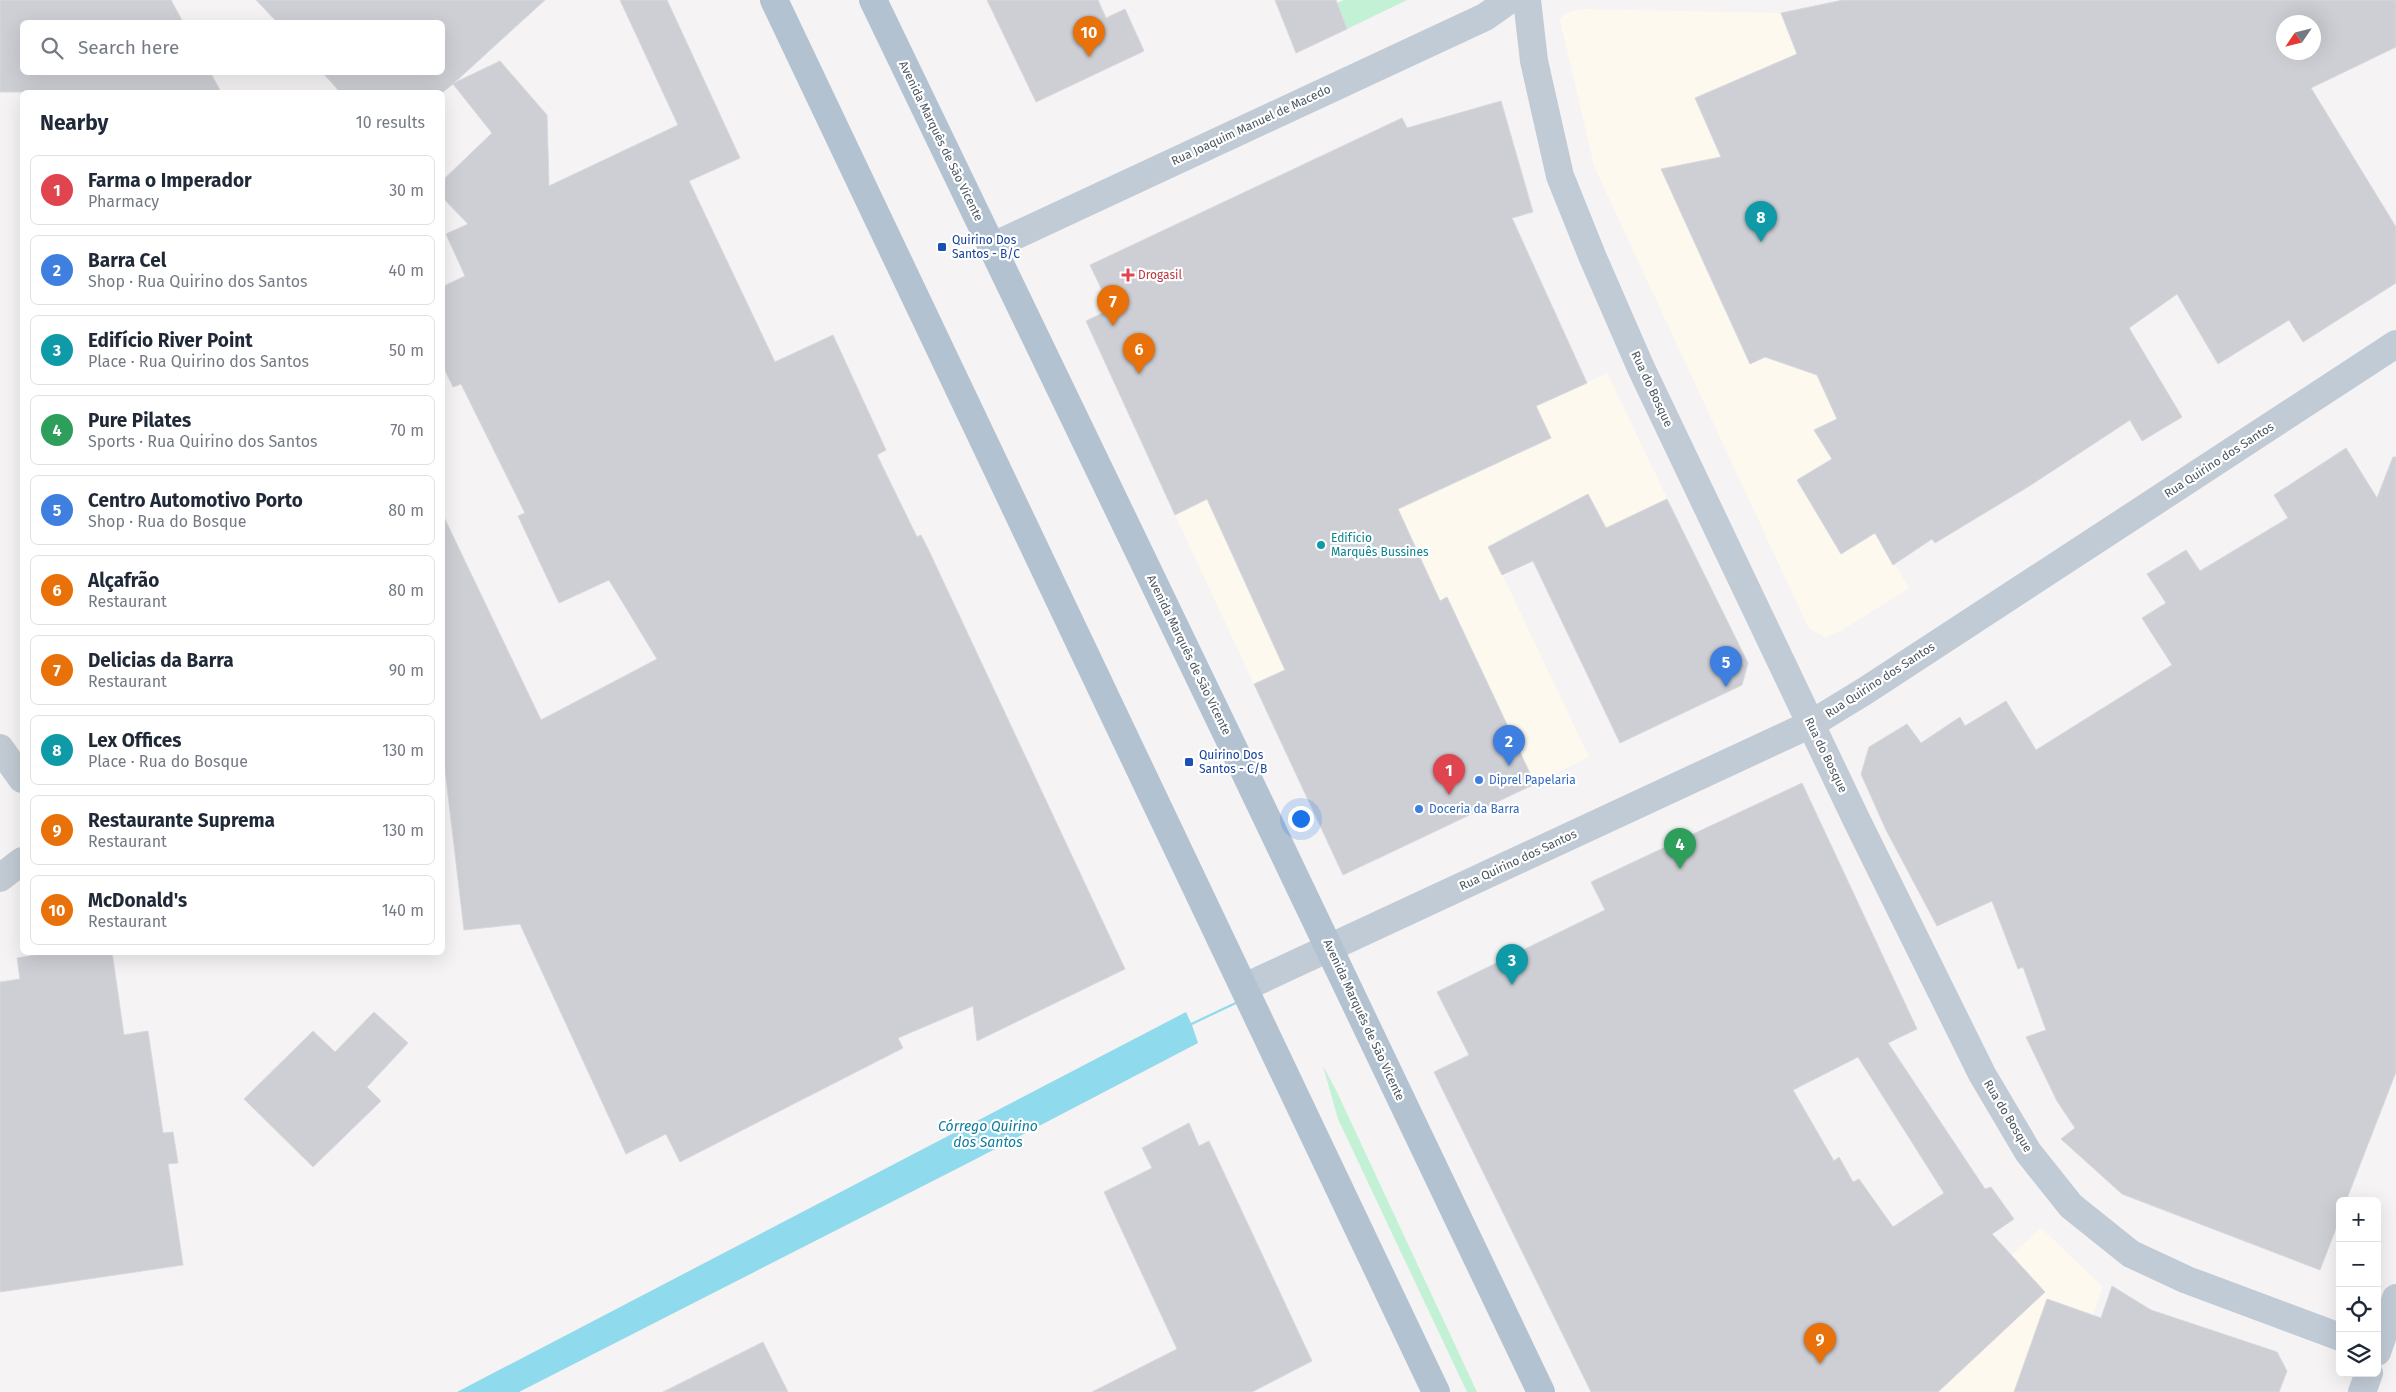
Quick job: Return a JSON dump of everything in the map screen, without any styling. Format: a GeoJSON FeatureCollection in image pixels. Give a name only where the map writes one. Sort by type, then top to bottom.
{"type":"FeatureCollection","features":[{"type":"Feature","properties":{"kind":"main road"},"geometry":{"type":"LineString","coordinates":[[774,0],[1436,1392]]}},
{"type":"Feature","properties":{"kind":"main road","name":"Avenida Marquês de São Vicente"},"geometry":{"type":"LineString","coordinates":[[872,0],[1330,948],[1541,1392]]}},
{"type":"Feature","properties":{"kind":"street","name":"Rua Joaquim Manuel de Macedo"},"geometry":{"type":"LineString","coordinates":[[992,247],[1485,17],[1509,0]]}},
{"type":"Feature","properties":{"kind":"street","name":"Rua do Bosque"},"geometry":{"type":"LineString","coordinates":[[1526,0],[1534,61],[1560,176],[1641,368],[1811,724],[1982,1074],[2028,1152],[2071,1206],[2131,1254],[2187,1280],[2336,1336]]}},
{"type":"Feature","properties":{"kind":"street","name":"Rua Quirino dos Santos"},"geometry":{"type":"LineString","coordinates":[[1245,987],[1811,724],[1865,691],[2396,344]]}},
{"type":"Feature","properties":{"kind":"street"},"geometry":{"type":"LineString","coordinates":[[0,748],[20,776]]}},
{"type":"Feature","properties":{"kind":"street"},"geometry":{"type":"LineString","coordinates":[[0,878],[20,863]]}},
{"type":"Feature","properties":{"kind":"street"},"geometry":{"type":"LineString","coordinates":[[2381,1341],[2396,1298]]}},
{"type":"Feature","properties":{"kind":"street"},"geometry":{"type":"LineString","coordinates":[[2381,1353],[2396,1359]]}},
{"type":"Feature","properties":{"kind":"street"},"geometry":{"type":"LineString","coordinates":[[2362,1392],[2368,1377]]}},
{"type":"Feature","properties":{"kind":"shaded area"},"geometry":{"type":"Polygon","coordinates":[[[1581,9],[1781,13],[1890,288],[1940,372],[1814,430],[1909,588],[1841,631],[1825,638],[1808,627],[1594,166],[1560,20],[1565,13],[1581,9]]]}},
{"type":"Feature","properties":{"kind":"shaded area"},"geometry":{"type":"Polygon","coordinates":[[[1607,373],[1668,500],[1503,576],[1589,757],[1535,784],[1447,598],[1254,684],[1175,515],[1389,412],[1536,406],[1607,373]]]}},
{"type":"Feature","properties":{"kind":"shaded area"},"geometry":{"type":"Polygon","coordinates":[[[2041,1228],[2103,1287],[2065,1392],[1873,1392],[1929,1329],[2041,1228]]]}},
{"type":"Feature","properties":{"kind":"green space"},"geometry":{"type":"Polygon","coordinates":[[[1344,0],[1407,0],[1347,29],[1337,3],[1344,0]]]}},
{"type":"Feature","properties":{"kind":"green space"},"geometry":{"type":"Polygon","coordinates":[[[1323,1066],[1336,1090],[1477,1392],[1467,1392],[1338,1119],[1323,1066]]]}},
{"type":"Feature","properties":{"kind":"water","name":"Córrego Quirino dos Santos"},"geometry":{"type":"Polygon","coordinates":[[[1803,732],[1805,734],[1192,1025],[1198,1043],[974,1160],[519,1392],[457,1392],[1186,1012],[1191,1023],[1803,732]]]}},
{"type":"Feature","properties":{"kind":"building"},"geometry":{"type":"Polygon","coordinates":[[[0,0],[171,0],[182,20],[20,20],[20,75],[212,75],[220,90],[20,90],[20,92],[0,92],[0,0]]]}},
{"type":"Feature","properties":{"kind":"building"},"geometry":{"type":"Polygon","coordinates":[[[256,0],[545,0],[454,83],[500,61],[547,115],[549,186],[678,125],[620,0],[667,0],[740,158],[689,181],[775,362],[833,335],[886,450],[877,455],[917,537],[921,535],[930,553],[1125,969],[977,1041],[973,1006],[898,1038],[903,1048],[680,1162],[666,1134],[626,1154],[520,924],[464,930],[445,769],[445,519],[541,720],[657,659],[609,580],[559,603],[518,516],[525,513],[461,384],[453,387],[445,370],[445,286],[465,276],[446,234],[468,224],[445,200],[445,178],[492,133],[453,84],[445,90],[338,90],[325,75],[445,75],[445,20],[275,20],[256,0]]]}},
{"type":"Feature","properties":{"kind":"building"},"geometry":{"type":"Polygon","coordinates":[[[987,0],[1098,0],[1106,18],[1125,9],[1144,51],[1036,102],[987,0]]]}},
{"type":"Feature","properties":{"kind":"building"},"geometry":{"type":"Polygon","coordinates":[[[1275,0],[1336,0],[1347,29],[1296,53],[1275,0]]]}},
{"type":"Feature","properties":{"kind":"building"},"geometry":{"type":"Polygon","coordinates":[[[1843,0],[2396,0],[2396,47],[2311,88],[2396,227],[2396,283],[2303,342],[2289,320],[2218,364],[2177,294],[2129,328],[2182,417],[2142,441],[2130,420],[2031,485],[1935,543],[1932,539],[1893,565],[1875,533],[1841,554],[1797,480],[1832,459],[1814,430],[1837,419],[1817,375],[1765,357],[1750,364],[1661,169],[1721,157],[1695,98],[1797,54],[1781,13],[1843,0]]]}},
{"type":"Feature","properties":{"kind":"building"},"geometry":{"type":"Polygon","coordinates":[[[1501,101],[1533,212],[1512,218],[1587,383],[1536,406],[1551,438],[1398,509],[1440,601],[1447,597],[1535,784],[1343,875],[1254,684],[1285,670],[1207,499],[1175,515],[1086,321],[1111,309],[1090,265],[1402,118],[1407,128],[1501,101]]]}},
{"type":"Feature","properties":{"kind":"building"},"geometry":{"type":"Polygon","coordinates":[[[2346,448],[2377,498],[2393,457],[2396,457],[2396,1072],[2348,1197],[2336,1197],[2336,1228],[2320,1270],[2122,1194],[2061,1139],[2075,1128],[2057,1101],[2026,1037],[2046,1030],[2023,967],[2018,969],[1992,901],[1937,926],[1886,830],[1861,774],[1869,747],[1907,724],[1921,743],[1960,717],[1965,726],[2006,701],[2036,750],[2172,665],[2142,618],[2166,603],[2147,574],[2186,550],[2200,571],[2288,518],[2274,495],[2346,448]]]}},
{"type":"Feature","properties":{"kind":"building"},"geometry":{"type":"Polygon","coordinates":[[[1588,494],[1606,528],[1667,499],[1748,663],[1742,685],[1620,743],[1533,561],[1502,575],[1488,547],[1588,494]]]}},
{"type":"Feature","properties":{"kind":"building"},"geometry":{"type":"Polygon","coordinates":[[[1802,783],[1917,1029],[1888,1043],[1985,1189],[1991,1187],[2014,1219],[1992,1234],[2045,1292],[1938,1392],[1591,1392],[1434,1072],[1469,1055],[1437,992],[1605,910],[1591,882],[1802,783]],[[1858,1057],[1793,1090],[1834,1161],[1839,1157],[1853,1182],[1859,1179],[1893,1227],[1944,1193],[1858,1057]]]}},
{"type":"Feature","properties":{"kind":"building"},"geometry":{"type":"Polygon","coordinates":[[[36,955],[112,955],[124,1035],[148,1031],[163,1133],[173,1132],[178,1163],[168,1164],[183,1265],[0,1292],[0,982],[20,979],[17,958],[36,955]]]}},
{"type":"Feature","properties":{"kind":"building"},"geometry":{"type":"Polygon","coordinates":[[[374,1012],[408,1043],[367,1087],[381,1101],[313,1167],[244,1099],[313,1031],[335,1052],[374,1012]]]}},
{"type":"Feature","properties":{"kind":"building"},"geometry":{"type":"Polygon","coordinates":[[[1189,1123],[1199,1146],[1209,1141],[1312,1361],[1252,1392],[1092,1392],[1177,1349],[1104,1192],[1152,1168],[1142,1148],[1189,1123]]]}},
{"type":"Feature","properties":{"kind":"building"},"geometry":{"type":"Polygon","coordinates":[[[2112,1286],[2151,1310],[2277,1352],[2287,1371],[2279,1392],[2014,1392],[2047,1299],[2101,1318],[2112,1286]]]}},
{"type":"Feature","properties":{"kind":"building"},"geometry":{"type":"Polygon","coordinates":[[[763,1342],[788,1392],[663,1392],[763,1342]]]}},
{"type":"Feature","properties":{"kind":"place","name":"McDonald's"},"geometry":{"type":"Point","coordinates":[1089,57]}},
{"type":"Feature","properties":{"kind":"place","name":"Lex Offices"},"geometry":{"type":"Point","coordinates":[1761,242]}},
{"type":"Feature","properties":{"kind":"place","name":"Quirino Dos Santos - B/C"},"geometry":{"type":"Point","coordinates":[942,247]}},
{"type":"Feature","properties":{"kind":"place","name":"Drogasil"},"geometry":{"type":"Point","coordinates":[1128,275]}},
{"type":"Feature","properties":{"kind":"place","name":"Delicias da Barra"},"geometry":{"type":"Point","coordinates":[1113,326]}},
{"type":"Feature","properties":{"kind":"place","name":"Alçafrão"},"geometry":{"type":"Point","coordinates":[1139,374]}},
{"type":"Feature","properties":{"kind":"place","name":"Edifício Marquês Bussines"},"geometry":{"type":"Point","coordinates":[1321,545]}},
{"type":"Feature","properties":{"kind":"place","name":"Centro Automotivo Porto"},"geometry":{"type":"Point","coordinates":[1726,687]}},
{"type":"Feature","properties":{"kind":"place","name":"Quirino Dos Santos - C/B"},"geometry":{"type":"Point","coordinates":[1189,762]}},
{"type":"Feature","properties":{"kind":"place","name":"Barra Cel"},"geometry":{"type":"Point","coordinates":[1509,766]}},
{"type":"Feature","properties":{"kind":"place","name":"Diprel Papelaria"},"geometry":{"type":"Point","coordinates":[1479,780]}},
{"type":"Feature","properties":{"kind":"place","name":"Farma o Imperador"},"geometry":{"type":"Point","coordinates":[1449,795]}},
{"type":"Feature","properties":{"kind":"place","name":"Doceria da Barra"},"geometry":{"type":"Point","coordinates":[1419,809]}},
{"type":"Feature","properties":{"kind":"place","name":"Pure Pilates"},"geometry":{"type":"Point","coordinates":[1680,869]}},
{"type":"Feature","properties":{"kind":"place","name":"Edifício River Point"},"geometry":{"type":"Point","coordinates":[1512,985]}},
{"type":"Feature","properties":{"kind":"place","name":"Restaurante Suprema"},"geometry":{"type":"Point","coordinates":[1820,1364]}}]}
